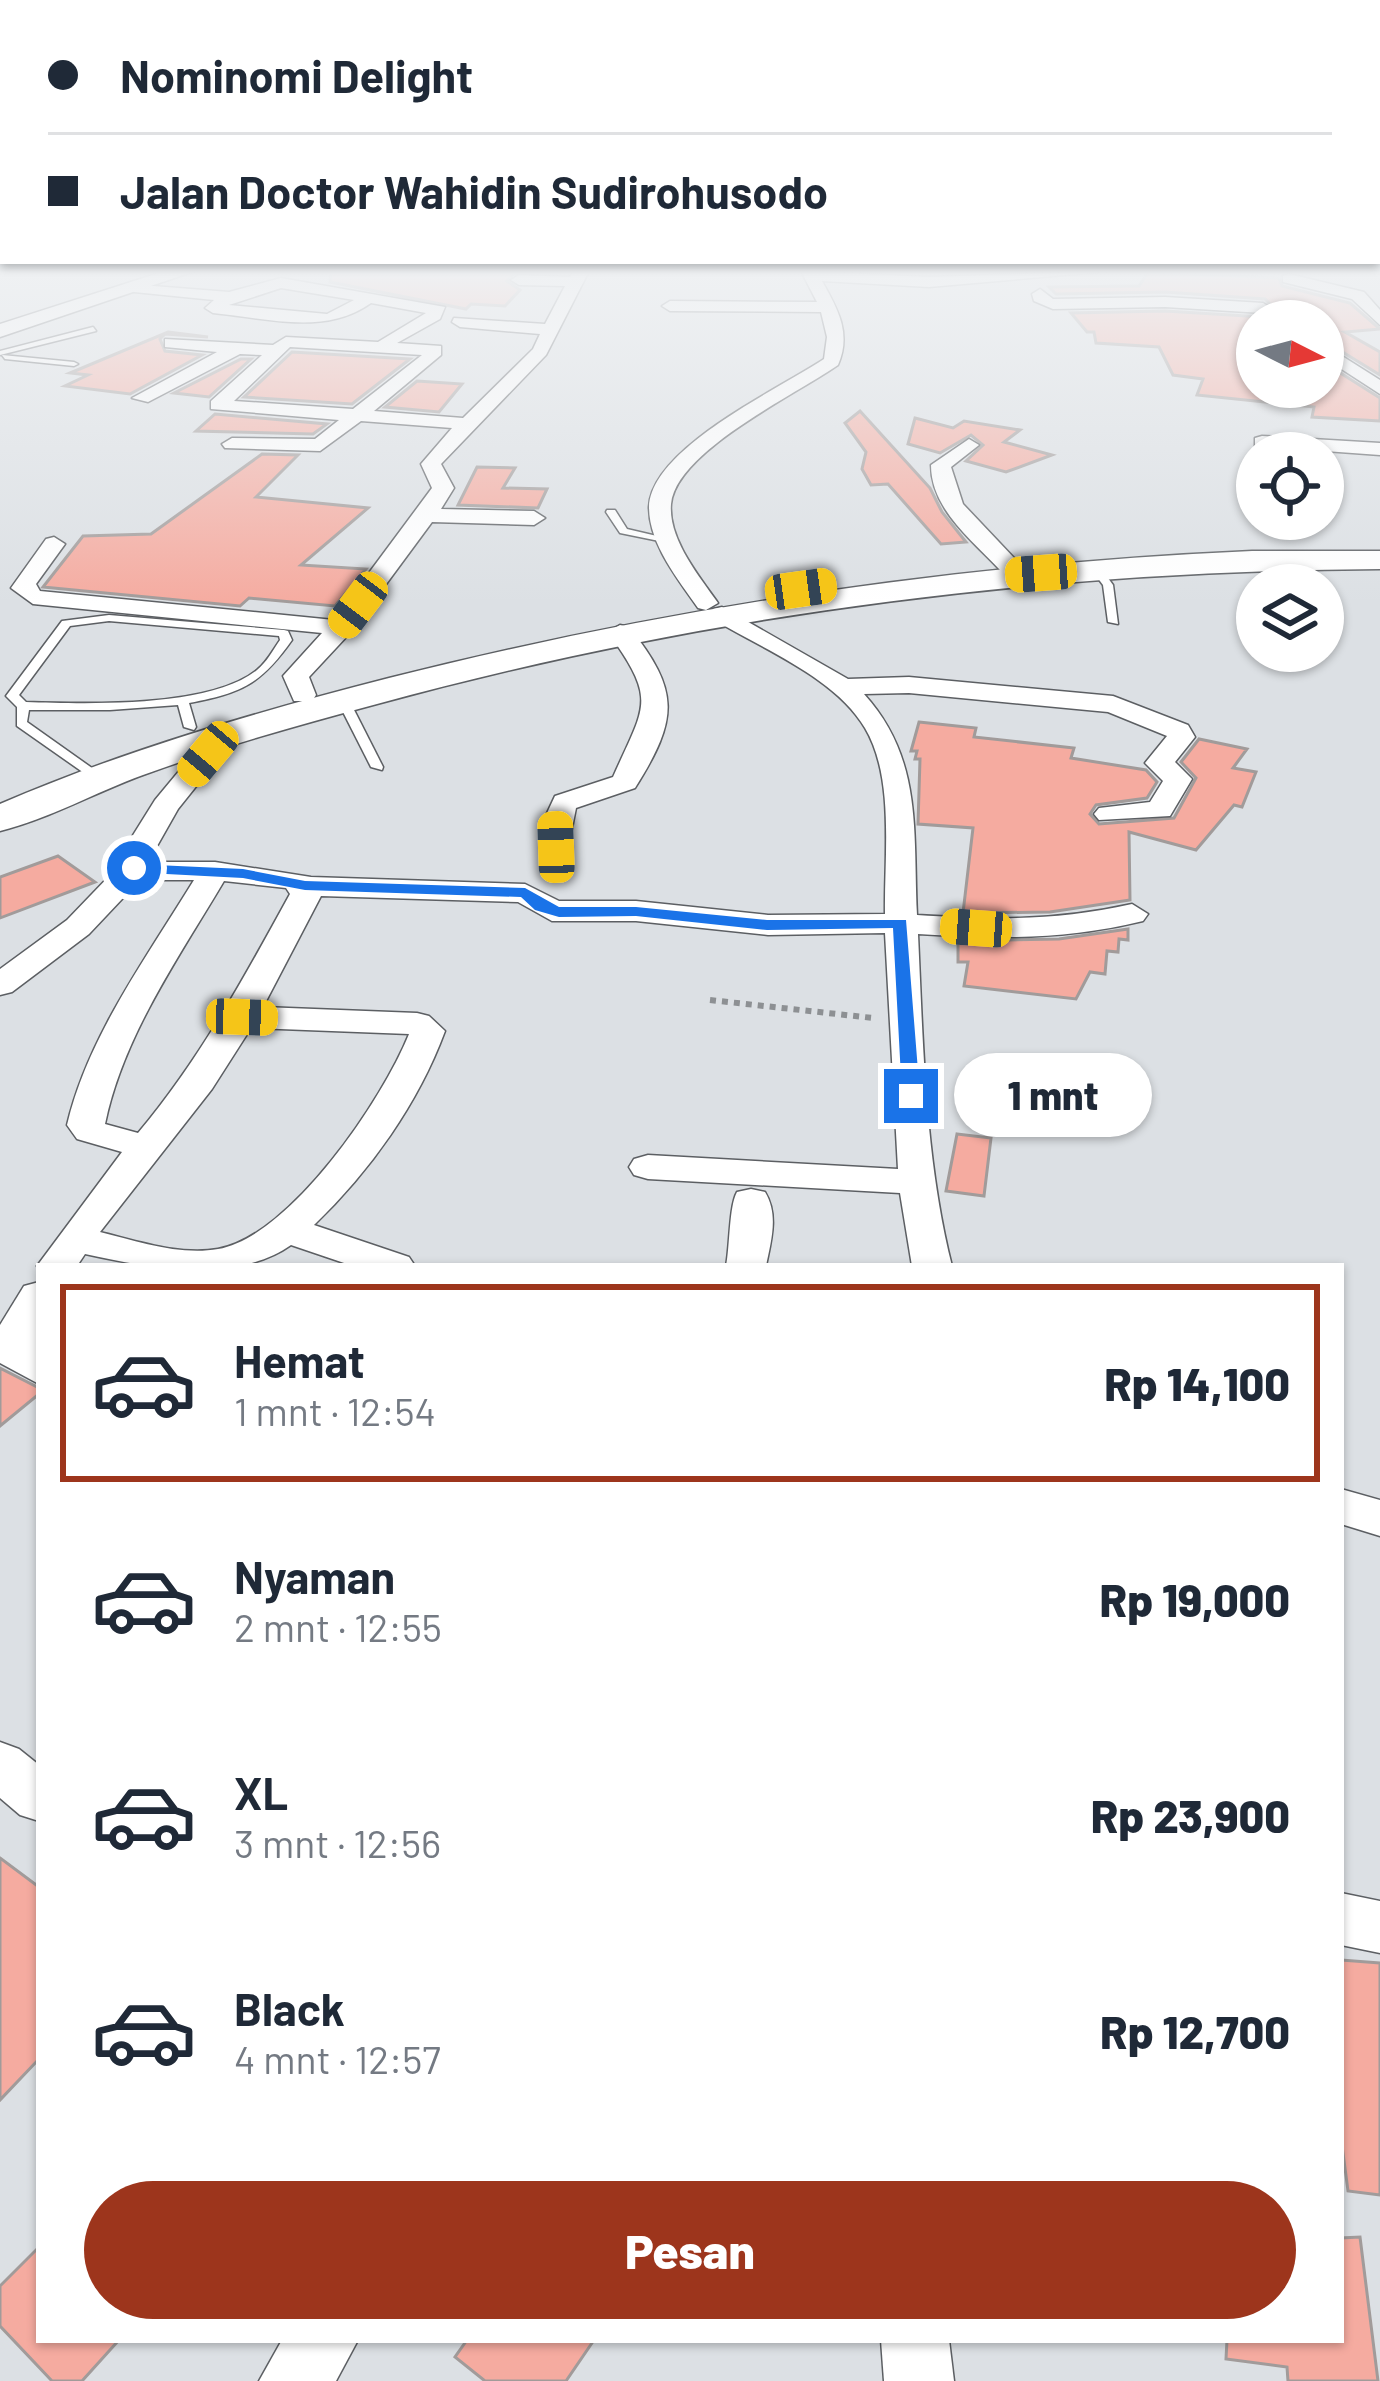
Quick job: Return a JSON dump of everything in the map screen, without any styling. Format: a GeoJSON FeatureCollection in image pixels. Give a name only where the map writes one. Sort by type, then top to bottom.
{"type":"FeatureCollection","features":[{"type":"Feature","properties":{"kind":"main road"},"geometry":{"type":"LineString","coordinates":[[191,723],[363,690],[631,625],[1008,565],[1380,550]]}},
{"type":"Feature","properties":{"kind":"main road"},"geometry":{"type":"LineString","coordinates":[[1248,555],[1380,560]]}},
{"type":"Feature","properties":{"kind":"main road"},"geometry":{"type":"LineString","coordinates":[[897,582],[1096,569],[1155,558]]}},
{"type":"Feature","properties":{"kind":"main road"},"geometry":{"type":"LineString","coordinates":[[0,792],[83,768],[191,723],[303,694],[363,690]]}},
{"type":"Feature","properties":{"kind":"main road"},"geometry":{"type":"LineString","coordinates":[[0,819],[83,768]]}},
{"type":"Feature","properties":{"kind":"street"},"geometry":{"type":"LineString","coordinates":[[165,382],[133,397],[471,424]]}},
{"type":"Feature","properties":{"kind":"street"},"geometry":{"type":"LineString","coordinates":[[199,404],[230,382]]}},
{"type":"Feature","properties":{"kind":"street"},"geometry":{"type":"LineString","coordinates":[[232,444],[320,445],[395,382]]}},
{"type":"Feature","properties":{"kind":"street"},"geometry":{"type":"LineString","coordinates":[[303,694],[296,676],[341,628],[442,488],[431,464],[511,382]]}},
{"type":"Feature","properties":{"kind":"street"},"geometry":{"type":"LineString","coordinates":[[800,382],[687,458],[665,482],[659,505],[669,540],[714,609],[843,687],[879,727],[896,780],[906,1022],[932,1263]]}},
{"type":"Feature","properties":{"kind":"street"},"geometry":{"type":"LineString","coordinates":[[969,445],[941,465],[940,478],[964,517],[1008,565]]}},
{"type":"Feature","properties":{"kind":"street"},"geometry":{"type":"LineString","coordinates":[[1344,446],[1380,448]]}},
{"type":"Feature","properties":{"kind":"street"},"geometry":{"type":"LineString","coordinates":[[424,515],[534,518]]}},
{"type":"Feature","properties":{"kind":"street"},"geometry":{"type":"LineString","coordinates":[[54,544],[22,588],[33,597],[341,628]]}},
{"type":"Feature","properties":{"kind":"street"},"geometry":{"type":"LineString","coordinates":[[556,847],[555,819],[566,800],[582,790],[625,782],[660,695],[631,625]]}},
{"type":"Feature","properties":{"kind":"street"},"geometry":{"type":"LineString","coordinates":[[843,687],[909,685],[1113,704],[1127,706],[1182,734],[1159,763],[1178,779],[1160,810],[1109,814]]}},
{"type":"Feature","properties":{"kind":"street"},"geometry":{"type":"LineString","coordinates":[[191,723],[208,754],[139,842],[130,864],[134,868],[215,871],[305,886],[525,893],[540,907],[559,912],[636,911],[767,925],[900,923],[1014,931],[1067,928],[1132,914]]}},
{"type":"Feature","properties":{"kind":"street"},"geometry":{"type":"LineString","coordinates":[[0,985],[77,928],[134,868]]}},
{"type":"Feature","properties":{"kind":"street"},"geometry":{"type":"LineString","coordinates":[[143,1146],[90,1131],[86,1125],[89,1103],[139,1002],[215,871]]}},
{"type":"Feature","properties":{"kind":"street"},"geometry":{"type":"LineString","coordinates":[[65,1252],[143,1146],[198,1083],[242,1017],[306,894],[305,886]]}},
{"type":"Feature","properties":{"kind":"street"},"geometry":{"type":"LineString","coordinates":[[65,1252],[209,1262],[242,1258],[287,1230],[367,1142],[428,1031],[416,1023],[242,1017]]}},
{"type":"Feature","properties":{"kind":"street"},"geometry":{"type":"LineString","coordinates":[[648,1167],[920,1182]]}},
{"type":"Feature","properties":{"kind":"street"},"geometry":{"type":"LineString","coordinates":[[747,1263],[754,1229],[751,1201]]}},
{"type":"Feature","properties":{"kind":"street"},"geometry":{"type":"LineString","coordinates":[[287,1230],[386,1263]]}},
{"type":"Feature","properties":{"kind":"street"},"geometry":{"type":"LineString","coordinates":[[17,1355],[19,1329],[36,1300]]}},
{"type":"Feature","properties":{"kind":"street"},"geometry":{"type":"LineString","coordinates":[[1344,1507],[1380,1518]]}},
{"type":"Feature","properties":{"kind":"street"},"geometry":{"type":"LineString","coordinates":[[0,1765],[36,1795]]}},
{"type":"Feature","properties":{"kind":"street"},"geometry":{"type":"LineString","coordinates":[[1344,1919],[1380,1927]]}},
{"type":"Feature","properties":{"kind":"street"},"geometry":{"type":"LineString","coordinates":[[294,2381],[322,2343]]}},
{"type":"Feature","properties":{"kind":"street"},"geometry":{"type":"LineString","coordinates":[[915,2343],[919,2381]]}},
{"type":"Feature","properties":{"kind":"lane"},"geometry":{"type":"LineString","coordinates":[[611,512],[624,531],[669,540]]}},
{"type":"Feature","properties":{"kind":"lane"},"geometry":{"type":"LineString","coordinates":[[1096,569],[1108,585],[1114,622]]}},
{"type":"Feature","properties":{"kind":"lane"},"geometry":{"type":"LineString","coordinates":[[77,619],[251,627],[284,633],[286,640],[262,673],[191,723],[111,709],[23,706],[12,696],[66,622],[77,619]]}},
{"type":"Feature","properties":{"kind":"lane"},"geometry":{"type":"LineString","coordinates":[[363,690],[377,767]]}},
{"type":"Feature","properties":{"kind":"lane"},"geometry":{"type":"LineString","coordinates":[[23,706],[21,723],[83,768]]}},
{"type":"Feature","properties":{"kind":"path"},"geometry":{"type":"LineString","coordinates":[[710,1000],[906,1022]]}},
{"type":"Feature","properties":{"kind":"building"},"geometry":{"type":"Polygon","coordinates":[[[73,382],[152,382],[130,394],[65,386],[73,382]]]}},
{"type":"Feature","properties":{"kind":"building"},"geometry":{"type":"Polygon","coordinates":[[[195,382],[225,382],[209,397],[174,393],[195,382]]]}},
{"type":"Feature","properties":{"kind":"building"},"geometry":{"type":"Polygon","coordinates":[[[260,382],[380,382],[352,404],[244,397],[260,382]]]}},
{"type":"Feature","properties":{"kind":"building"},"geometry":{"type":"Polygon","coordinates":[[[416,382],[462,384],[439,412],[385,407],[416,382]]]}},
{"type":"Feature","properties":{"kind":"building"},"geometry":{"type":"Polygon","coordinates":[[[1202,382],[1236,382],[1236,399],[1197,395],[1202,382]]]}},
{"type":"Feature","properties":{"kind":"building"},"geometry":{"type":"Polygon","coordinates":[[[1344,382],[1355,382],[1380,398],[1380,421],[1312,417],[1314,408],[1344,408],[1344,382]]]}},
{"type":"Feature","properties":{"kind":"building"},"geometry":{"type":"Polygon","coordinates":[[[860,411],[930,488],[966,542],[941,544],[888,484],[871,485],[862,469],[866,452],[845,423],[860,411]]]}},
{"type":"Feature","properties":{"kind":"building"},"geometry":{"type":"Polygon","coordinates":[[[215,414],[327,424],[313,434],[196,431],[215,414]]]}},
{"type":"Feature","properties":{"kind":"building"},"geometry":{"type":"Polygon","coordinates":[[[915,418],[953,428],[964,421],[1020,430],[1004,442],[1052,455],[1006,472],[966,461],[983,445],[971,435],[940,453],[908,444],[915,418]]]}},
{"type":"Feature","properties":{"kind":"building"},"geometry":{"type":"Polygon","coordinates":[[[262,454],[298,455],[256,497],[368,508],[301,565],[366,569],[335,606],[249,598],[240,606],[43,587],[83,536],[151,534],[262,454]]]}},
{"type":"Feature","properties":{"kind":"building"},"geometry":{"type":"Polygon","coordinates":[[[477,467],[515,468],[503,488],[547,489],[538,508],[458,505],[477,467]]]}},
{"type":"Feature","properties":{"kind":"building"},"geometry":{"type":"Polygon","coordinates":[[[919,722],[976,728],[974,737],[1074,748],[1071,758],[1146,770],[1157,782],[1147,798],[1096,805],[1090,814],[1099,824],[1174,818],[1196,778],[1181,762],[1199,739],[1247,749],[1233,768],[1256,772],[1242,807],[1234,805],[1196,850],[1129,832],[1130,900],[1050,912],[963,913],[973,828],[918,824],[920,759],[915,759],[917,751],[911,751],[919,722]]]}},
{"type":"Feature","properties":{"kind":"building"},"geometry":{"type":"Polygon","coordinates":[[[58,856],[95,882],[0,918],[0,877],[58,856]]]}},
{"type":"Feature","properties":{"kind":"building"},"geometry":{"type":"Polygon","coordinates":[[[1128,929],[1128,940],[1119,939],[1118,952],[1107,951],[1105,974],[1090,972],[1076,999],[964,986],[968,962],[958,962],[958,941],[1059,939],[1128,929]]]}},
{"type":"Feature","properties":{"kind":"building"},"geometry":{"type":"Polygon","coordinates":[[[957,1134],[991,1138],[984,1196],[946,1191],[957,1134]]]}},
{"type":"Feature","properties":{"kind":"building"},"geometry":{"type":"Polygon","coordinates":[[[0,1368],[36,1386],[36,1396],[0,1426],[0,1368]]]}},
{"type":"Feature","properties":{"kind":"building"},"geometry":{"type":"Polygon","coordinates":[[[0,1858],[36,1885],[36,2062],[0,2100],[0,1858]]]}},
{"type":"Feature","properties":{"kind":"building"},"geometry":{"type":"Polygon","coordinates":[[[1344,1960],[1380,1963],[1380,2195],[1348,2191],[1344,1960]]]}},
{"type":"Feature","properties":{"kind":"building"},"geometry":{"type":"Polygon","coordinates":[[[1360,2237],[1378,2381],[1288,2381],[1287,2367],[1226,2359],[1227,2343],[1344,2343],[1344,2238],[1360,2237]]]}},
{"type":"Feature","properties":{"kind":"building"},"geometry":{"type":"Polygon","coordinates":[[[36,2250],[36,2343],[116,2343],[82,2381],[52,2381],[0,2326],[0,2286],[36,2250]]]}},
{"type":"Feature","properties":{"kind":"building"},"geometry":{"type":"Polygon","coordinates":[[[465,2343],[592,2343],[566,2381],[485,2381],[455,2357],[465,2343]]]}},
{"type":"Feature","properties":{"kind":"route"},"geometry":{"type":"LineString","coordinates":[[134,868],[243,873],[294,880],[305,886],[525,893],[540,907],[559,912],[636,911],[767,925],[900,923],[911,1096]]}}]}
